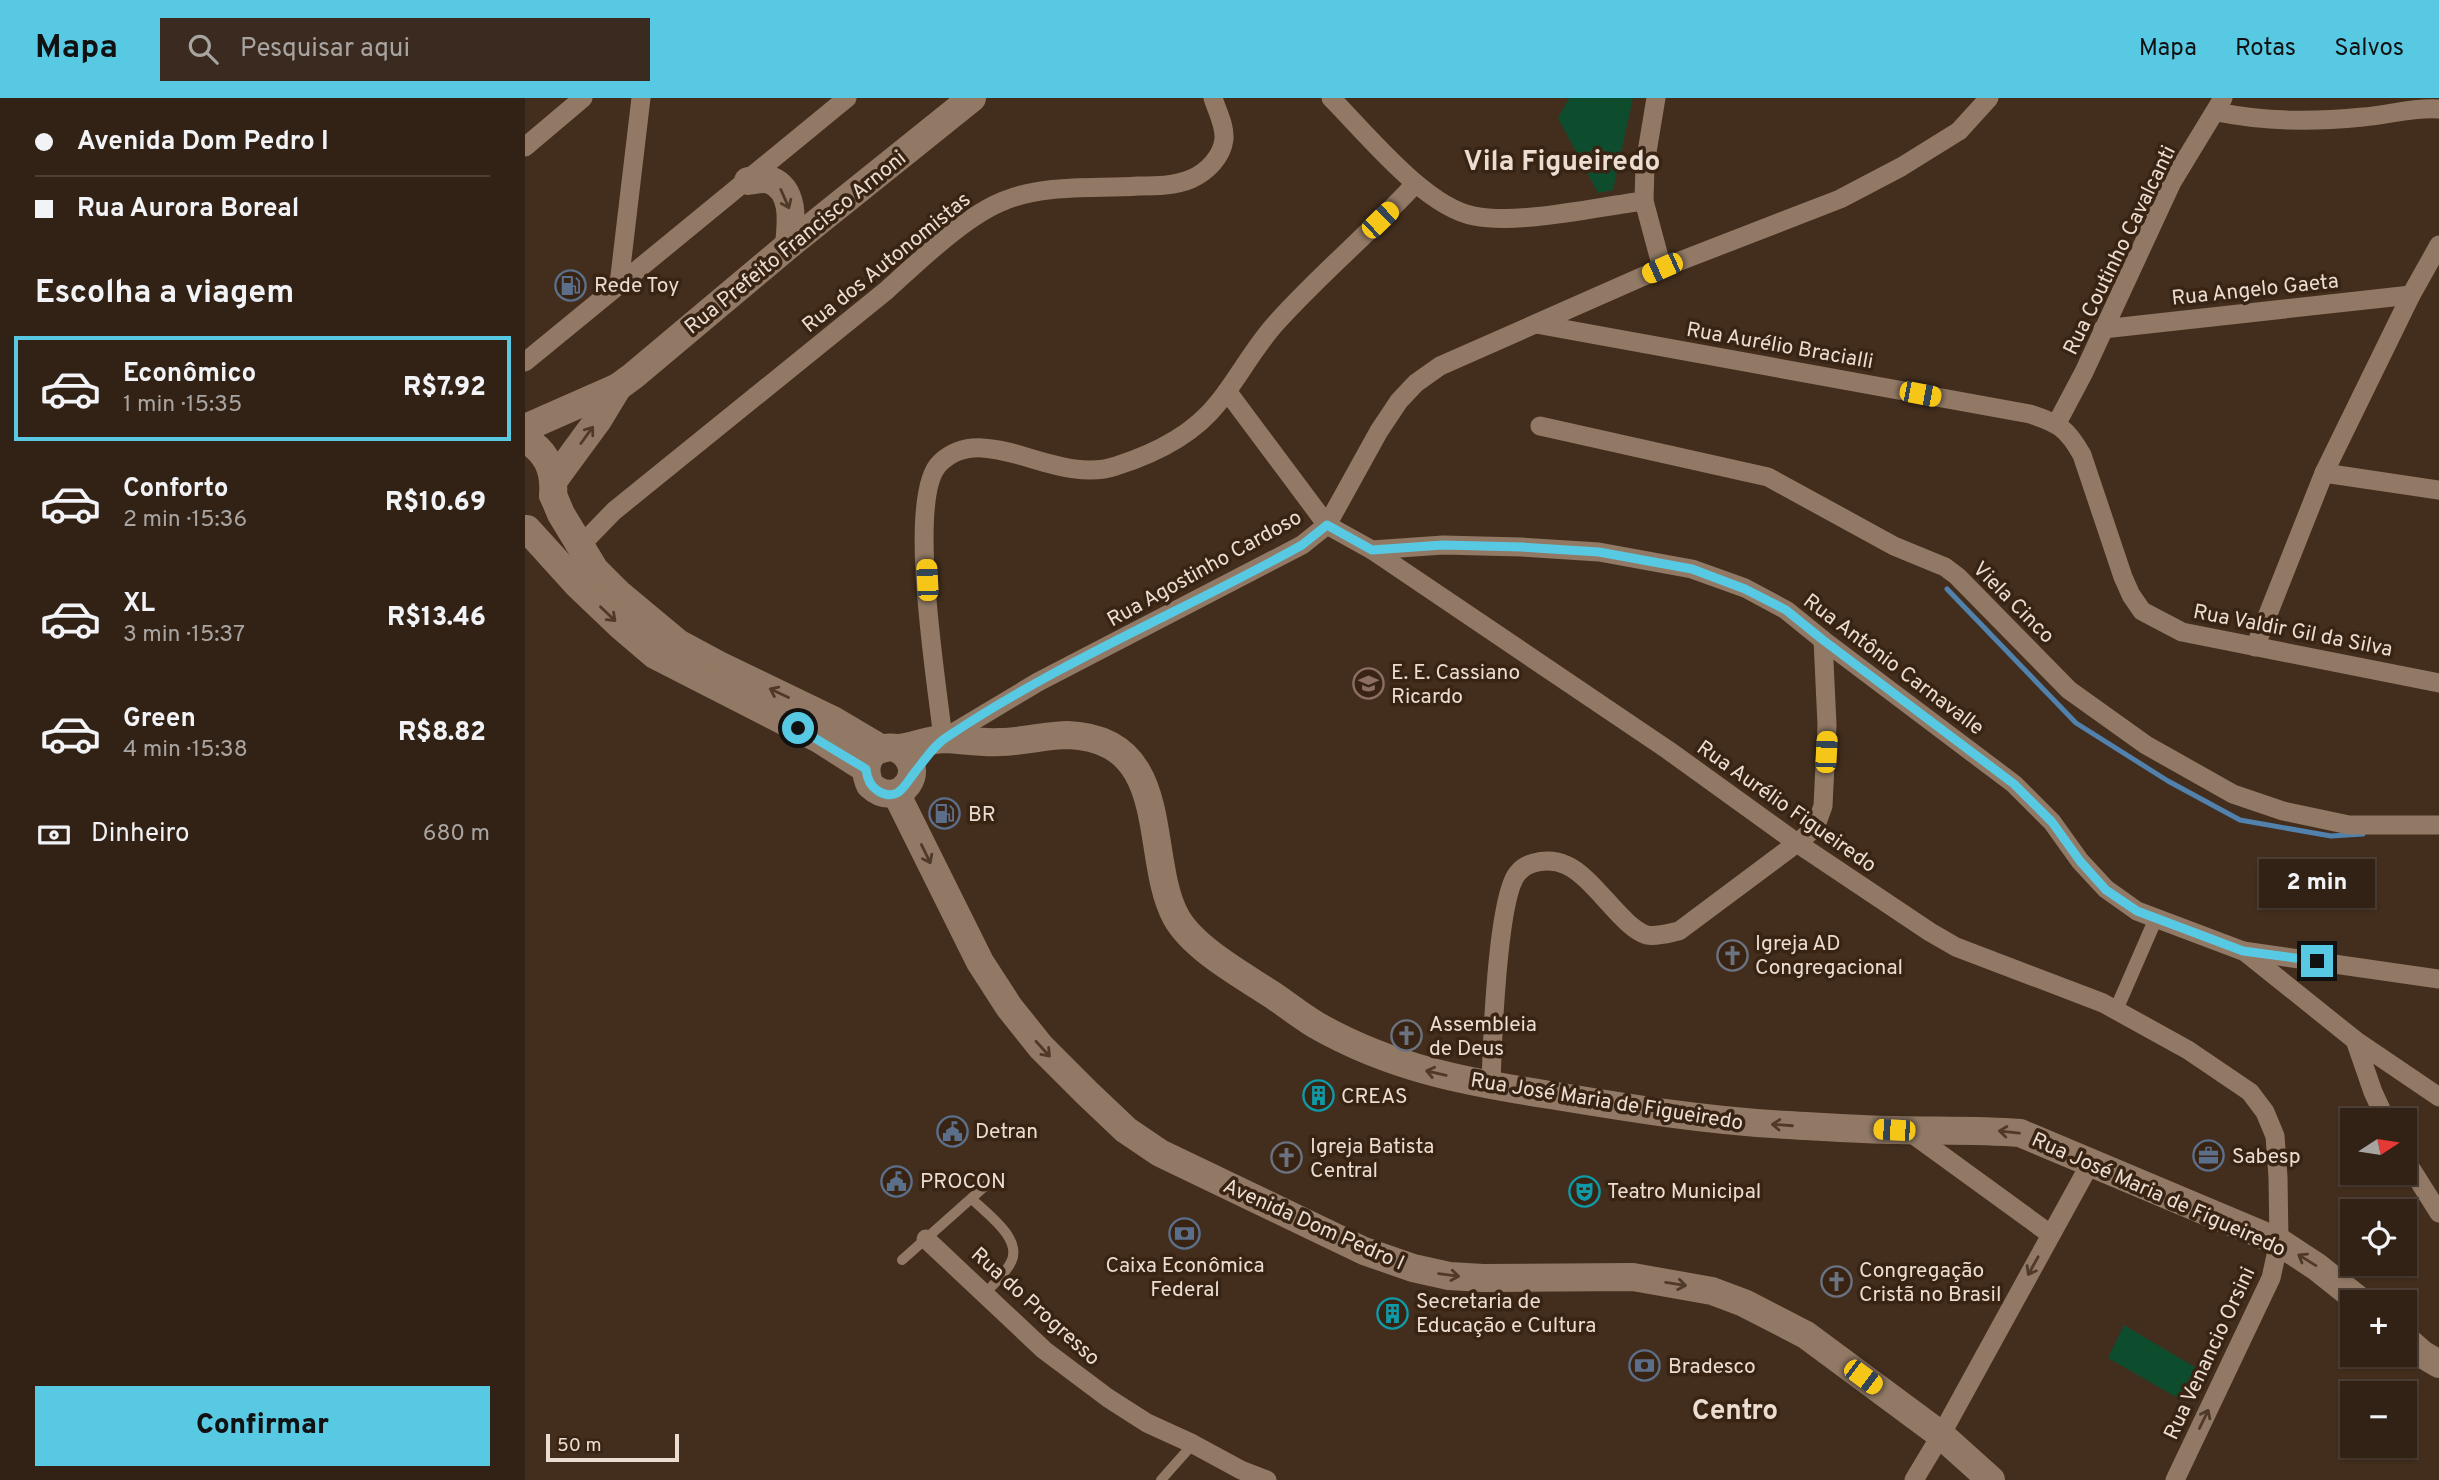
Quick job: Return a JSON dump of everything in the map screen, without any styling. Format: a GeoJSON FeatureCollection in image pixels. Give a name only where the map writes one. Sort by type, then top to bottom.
{"type":"FeatureCollection","features":[{"type":"Feature","properties":{"kind":"main road","name":"Rua Prefeito Francisco Arnoni"},"geometry":{"type":"LineString","coordinates":[[525,428],[618,387],[972,98]]}},
{"type":"Feature","properties":{"kind":"main road"},"geometry":{"type":"LineString","coordinates":[[748,181],[769,180],[778,185],[785,194],[791,218],[789,245]]}},
{"type":"Feature","properties":{"kind":"main road","name":"Rua Prefeito Francisco Arnoni"},"geometry":{"type":"LineString","coordinates":[[526,529],[539,520],[548,508],[553,487],[618,387]]}},
{"type":"Feature","properties":{"kind":"main road"},"geometry":{"type":"LineString","coordinates":[[525,439],[544,454],[551,466],[553,487],[580,546],[595,570],[618,593],[678,643],[719,666],[833,720],[881,755]]}},
{"type":"Feature","properties":{"kind":"main road"},"geometry":{"type":"LineString","coordinates":[[526,529],[577,584],[655,655],[819,739],[881,755]]}},
{"type":"Feature","properties":{"kind":"main road","name":"Rua José Maria de Figueiredo"},"geometry":{"type":"LineString","coordinates":[[881,755],[943,739],[1006,742],[1068,735],[1093,739],[1112,747],[1127,760],[1139,776],[1150,800],[1167,892],[1177,918],[1193,938],[1231,968],[1316,1025],[1391,1061],[1491,1086],[1647,1111],[1731,1121],[2020,1133],[2279,1242],[2318,1267],[2346,1290]]}},
{"type":"Feature","properties":{"kind":"main road"},"geometry":{"type":"LineString","coordinates":[[881,755],[870,785],[884,794],[904,784],[943,739]]}},
{"type":"Feature","properties":{"kind":"main road","name":"Avenida Dom Pedro I"},"geometry":{"type":"LineString","coordinates":[[881,755],[907,756],[911,762],[904,784],[980,962],[1009,1007],[1041,1047],[1087,1093],[1126,1130],[1160,1153],[1364,1251],[1413,1268],[1449,1276],[1483,1279],[1633,1277],[1681,1284],[1723,1295],[1765,1312],[1806,1335],[1941,1435],[1991,1480]]}},
{"type":"Feature","properties":{"kind":"main road"},"geometry":{"type":"LineString","coordinates":[[2417,1350],[2439,1364]]}},
{"type":"Feature","properties":{"kind":"street"},"geometry":{"type":"LineString","coordinates":[[525,146],[583,98]]}},
{"type":"Feature","properties":{"kind":"street"},"geometry":{"type":"LineString","coordinates":[[619,284],[641,98]]}},
{"type":"Feature","properties":{"kind":"street"},"geometry":{"type":"LineString","coordinates":[[525,362],[847,98]]}},
{"type":"Feature","properties":{"kind":"street","name":"Rua dos Autonomistas"},"geometry":{"type":"LineString","coordinates":[[580,546],[614,511],[887,290],[927,254],[987,208],[1035,191],[1169,185],[1191,179],[1207,169],[1220,152],[1224,139],[1213,98]]}},
{"type":"Feature","properties":{"kind":"street"},"geometry":{"type":"LineString","coordinates":[[1331,98],[1415,184],[1454,209],[1473,216],[1527,217],[1644,201]]}},
{"type":"Feature","properties":{"kind":"street"},"geometry":{"type":"LineString","coordinates":[[1655,98],[1645,164],[1644,201],[1662,268]]}},
{"type":"Feature","properties":{"kind":"street","name":"Rua Agostinho Cardoso"},"geometry":{"type":"LineString","coordinates":[[943,739],[1038,682],[1302,545],[1327,525],[1379,431],[1399,401],[1416,383],[1440,366],[1662,268],[1840,199],[1901,167],[1959,131],[1989,98]]}},
{"type":"Feature","properties":{"kind":"street"},"geometry":{"type":"LineString","coordinates":[[2220,105],[2256,120],[2311,122],[2366,117],[2429,105]]}},
{"type":"Feature","properties":{"kind":"street","name":"Rua Coutinho Cavalcanti"},"geometry":{"type":"LineString","coordinates":[[2057,423],[2084,372],[2172,182],[2220,105]]}},
{"type":"Feature","properties":{"kind":"street"},"geometry":{"type":"LineString","coordinates":[[943,739],[928,608],[924,525],[929,483],[938,464],[968,447],[989,448],[1083,472],[1104,471],[1151,453],[1180,437],[1202,420],[1227,391],[1276,323],[1415,184]]}},
{"type":"Feature","properties":{"kind":"street"},"geometry":{"type":"LineString","coordinates":[[2255,647],[2324,473],[2411,295],[2439,245]]}},
{"type":"Feature","properties":{"kind":"street","name":"Rua Angelo Gaeta"},"geometry":{"type":"LineString","coordinates":[[2103,329],[2411,295]]}},
{"type":"Feature","properties":{"kind":"street","name":"Rua Aurélio Bracialli"},"geometry":{"type":"LineString","coordinates":[[1536,324],[2029,414],[2057,423]]}},
{"type":"Feature","properties":{"kind":"street","name":"Rua Aurélio Figueiredo"},"geometry":{"type":"LineString","coordinates":[[1227,391],[1327,525],[1372,550],[1668,750],[1797,843],[1930,932],[1956,947],[2103,1003],[2188,1050],[2250,1093],[2265,1112],[2275,1136],[2279,1242]]}},
{"type":"Feature","properties":{"kind":"street","name":"Rua Valdir Gil da Silva"},"geometry":{"type":"LineString","coordinates":[[2057,423],[2072,437],[2082,455],[2123,577],[2142,611],[2182,632],[2439,683]]}},
{"type":"Feature","properties":{"kind":"street","name":"Viela Cinco"},"geometry":{"type":"LineString","coordinates":[[1540,426],[1768,477],[1894,546],[1945,567],[2069,690],[2146,746],[2234,794],[2283,811],[2349,825],[2439,825]]}},
{"type":"Feature","properties":{"kind":"street"},"geometry":{"type":"LineString","coordinates":[[2324,473],[2439,490]]}},
{"type":"Feature","properties":{"kind":"street","name":"Rua Antônio Carnavalle"},"geometry":{"type":"LineString","coordinates":[[1372,550],[1443,545],[1599,552],[1692,569],[1745,589],[1786,610],[2014,784],[2052,822],[2080,861],[2106,890],[2137,911],[2243,951]]}},
{"type":"Feature","properties":{"kind":"street"},"geometry":{"type":"LineString","coordinates":[[577,584],[580,546]]}},
{"type":"Feature","properties":{"kind":"street"},"geometry":{"type":"LineString","coordinates":[[1491,1086],[1492,1045],[1505,907],[1515,876],[1523,867],[1535,862],[1549,861],[1566,865],[1586,879],[1635,928],[1646,934],[1657,935],[1679,931],[1797,843],[1815,828],[1823,806],[1827,725],[1823,640]]}},
{"type":"Feature","properties":{"kind":"street"},"geometry":{"type":"LineString","coordinates":[[2116,1010],[2156,918]]}},
{"type":"Feature","properties":{"kind":"street"},"geometry":{"type":"LineString","coordinates":[[2243,951],[2439,979]]}},
{"type":"Feature","properties":{"kind":"street"},"geometry":{"type":"LineString","coordinates":[[2243,951],[2355,1040],[2439,1097]]}},
{"type":"Feature","properties":{"kind":"street"},"geometry":{"type":"LineString","coordinates":[[2355,1040],[2380,1108]]}},
{"type":"Feature","properties":{"kind":"street"},"geometry":{"type":"LineString","coordinates":[[1907,1130],[2050,1234]]}},
{"type":"Feature","properties":{"kind":"street"},"geometry":{"type":"LineString","coordinates":[[1916,1479],[2090,1164]]}},
{"type":"Feature","properties":{"kind":"street"},"geometry":{"type":"LineString","coordinates":[[2417,1178],[2439,1213]]}},
{"type":"Feature","properties":{"kind":"street","name":"Rua do Progresso"},"geometry":{"type":"LineString","coordinates":[[926,1239],[1044,1350],[1108,1398],[1147,1423],[1241,1470],[1267,1480]]}},
{"type":"Feature","properties":{"kind":"street","name":"Rua Venancio Orsini"},"geometry":{"type":"LineString","coordinates":[[2175,1480],[2271,1278],[2279,1242]]}},
{"type":"Feature","properties":{"kind":"lane"},"geometry":{"type":"LineString","coordinates":[[902,1260],[993,1179]]}},
{"type":"Feature","properties":{"kind":"lane"},"geometry":{"type":"LineString","coordinates":[[972,1199],[1011,1239],[1014,1252],[1011,1263],[985,1294]]}},
{"type":"Feature","properties":{"kind":"lane"},"geometry":{"type":"LineString","coordinates":[[1161,1480],[1193,1444]]}},
{"type":"Feature","properties":{"kind":"green space"},"geometry":{"type":"Polygon","coordinates":[[[1569,98],[1633,98],[1613,190],[1598,193],[1558,118],[1569,98]]]}},
{"type":"Feature","properties":{"kind":"green space"},"geometry":{"type":"Polygon","coordinates":[[[2124,1325],[2198,1369],[2183,1401],[2108,1358],[2124,1325]]]}},
{"type":"Feature","properties":{"kind":"waterway"},"geometry":{"type":"LineString","coordinates":[[1947,589],[2076,723],[2168,781],[2240,820],[2331,836],[2363,834]]}},
{"type":"Feature","properties":{"kind":"place","name":"Rede Toy"},"geometry":{"type":"Point","coordinates":[571,285]}},
{"type":"Feature","properties":{"kind":"place","name":"E. E. Cassiano Ricardo"},"geometry":{"type":"Point","coordinates":[1368,684]}},
{"type":"Feature","properties":{"kind":"place","name":"BR"},"geometry":{"type":"Point","coordinates":[945,814]}},
{"type":"Feature","properties":{"kind":"place","name":"Igreja AD Congregacional"},"geometry":{"type":"Point","coordinates":[1732,955]}},
{"type":"Feature","properties":{"kind":"place","name":"Assembleia de Deus"},"geometry":{"type":"Point","coordinates":[1406,1036]}},
{"type":"Feature","properties":{"kind":"place","name":"CREAS"},"geometry":{"type":"Point","coordinates":[1318,1096]}},
{"type":"Feature","properties":{"kind":"place","name":"Detran"},"geometry":{"type":"Point","coordinates":[952,1131]}},
{"type":"Feature","properties":{"kind":"place","name":"Sabesp"},"geometry":{"type":"Point","coordinates":[2209,1156]}},
{"type":"Feature","properties":{"kind":"place","name":"Igreja Batista Central"},"geometry":{"type":"Point","coordinates":[1287,1158]}},
{"type":"Feature","properties":{"kind":"place","name":"PROCON"},"geometry":{"type":"Point","coordinates":[897,1181]}},
{"type":"Feature","properties":{"kind":"place","name":"Teatro Municipal"},"geometry":{"type":"Point","coordinates":[1584,1191]}},
{"type":"Feature","properties":{"kind":"place","name":"Caixa Econômica Federal"},"geometry":{"type":"Point","coordinates":[1185,1233]}},
{"type":"Feature","properties":{"kind":"place","name":"Congregação Cristã no Brasil"},"geometry":{"type":"Point","coordinates":[1836,1282]}},
{"type":"Feature","properties":{"kind":"place","name":"Secretaria de Educação e Cultura"},"geometry":{"type":"Point","coordinates":[1393,1313]}},
{"type":"Feature","properties":{"kind":"place","name":"Bradesco"},"geometry":{"type":"Point","coordinates":[1645,1366]}},
{"type":"Feature","properties":{"kind":"district","name":"Vila Figueiredo"},"geometry":{"type":"Point","coordinates":[1562,160]}},
{"type":"Feature","properties":{"kind":"district","name":"Centro"},"geometry":{"type":"Point","coordinates":[1735,1409]}},
{"type":"Feature","properties":{"kind":"route"},"geometry":{"type":"LineString","coordinates":[[798,728],[866,769],[870,785],[876,790],[884,794],[896,793],[906,786],[943,739],[1038,682],[1302,545],[1327,525],[1372,550],[1443,545],[1599,552],[1692,569],[1745,589],[1786,610],[2014,784],[2052,822],[2080,861],[2106,890],[2137,911],[2243,951],[2317,961]]}}]}
